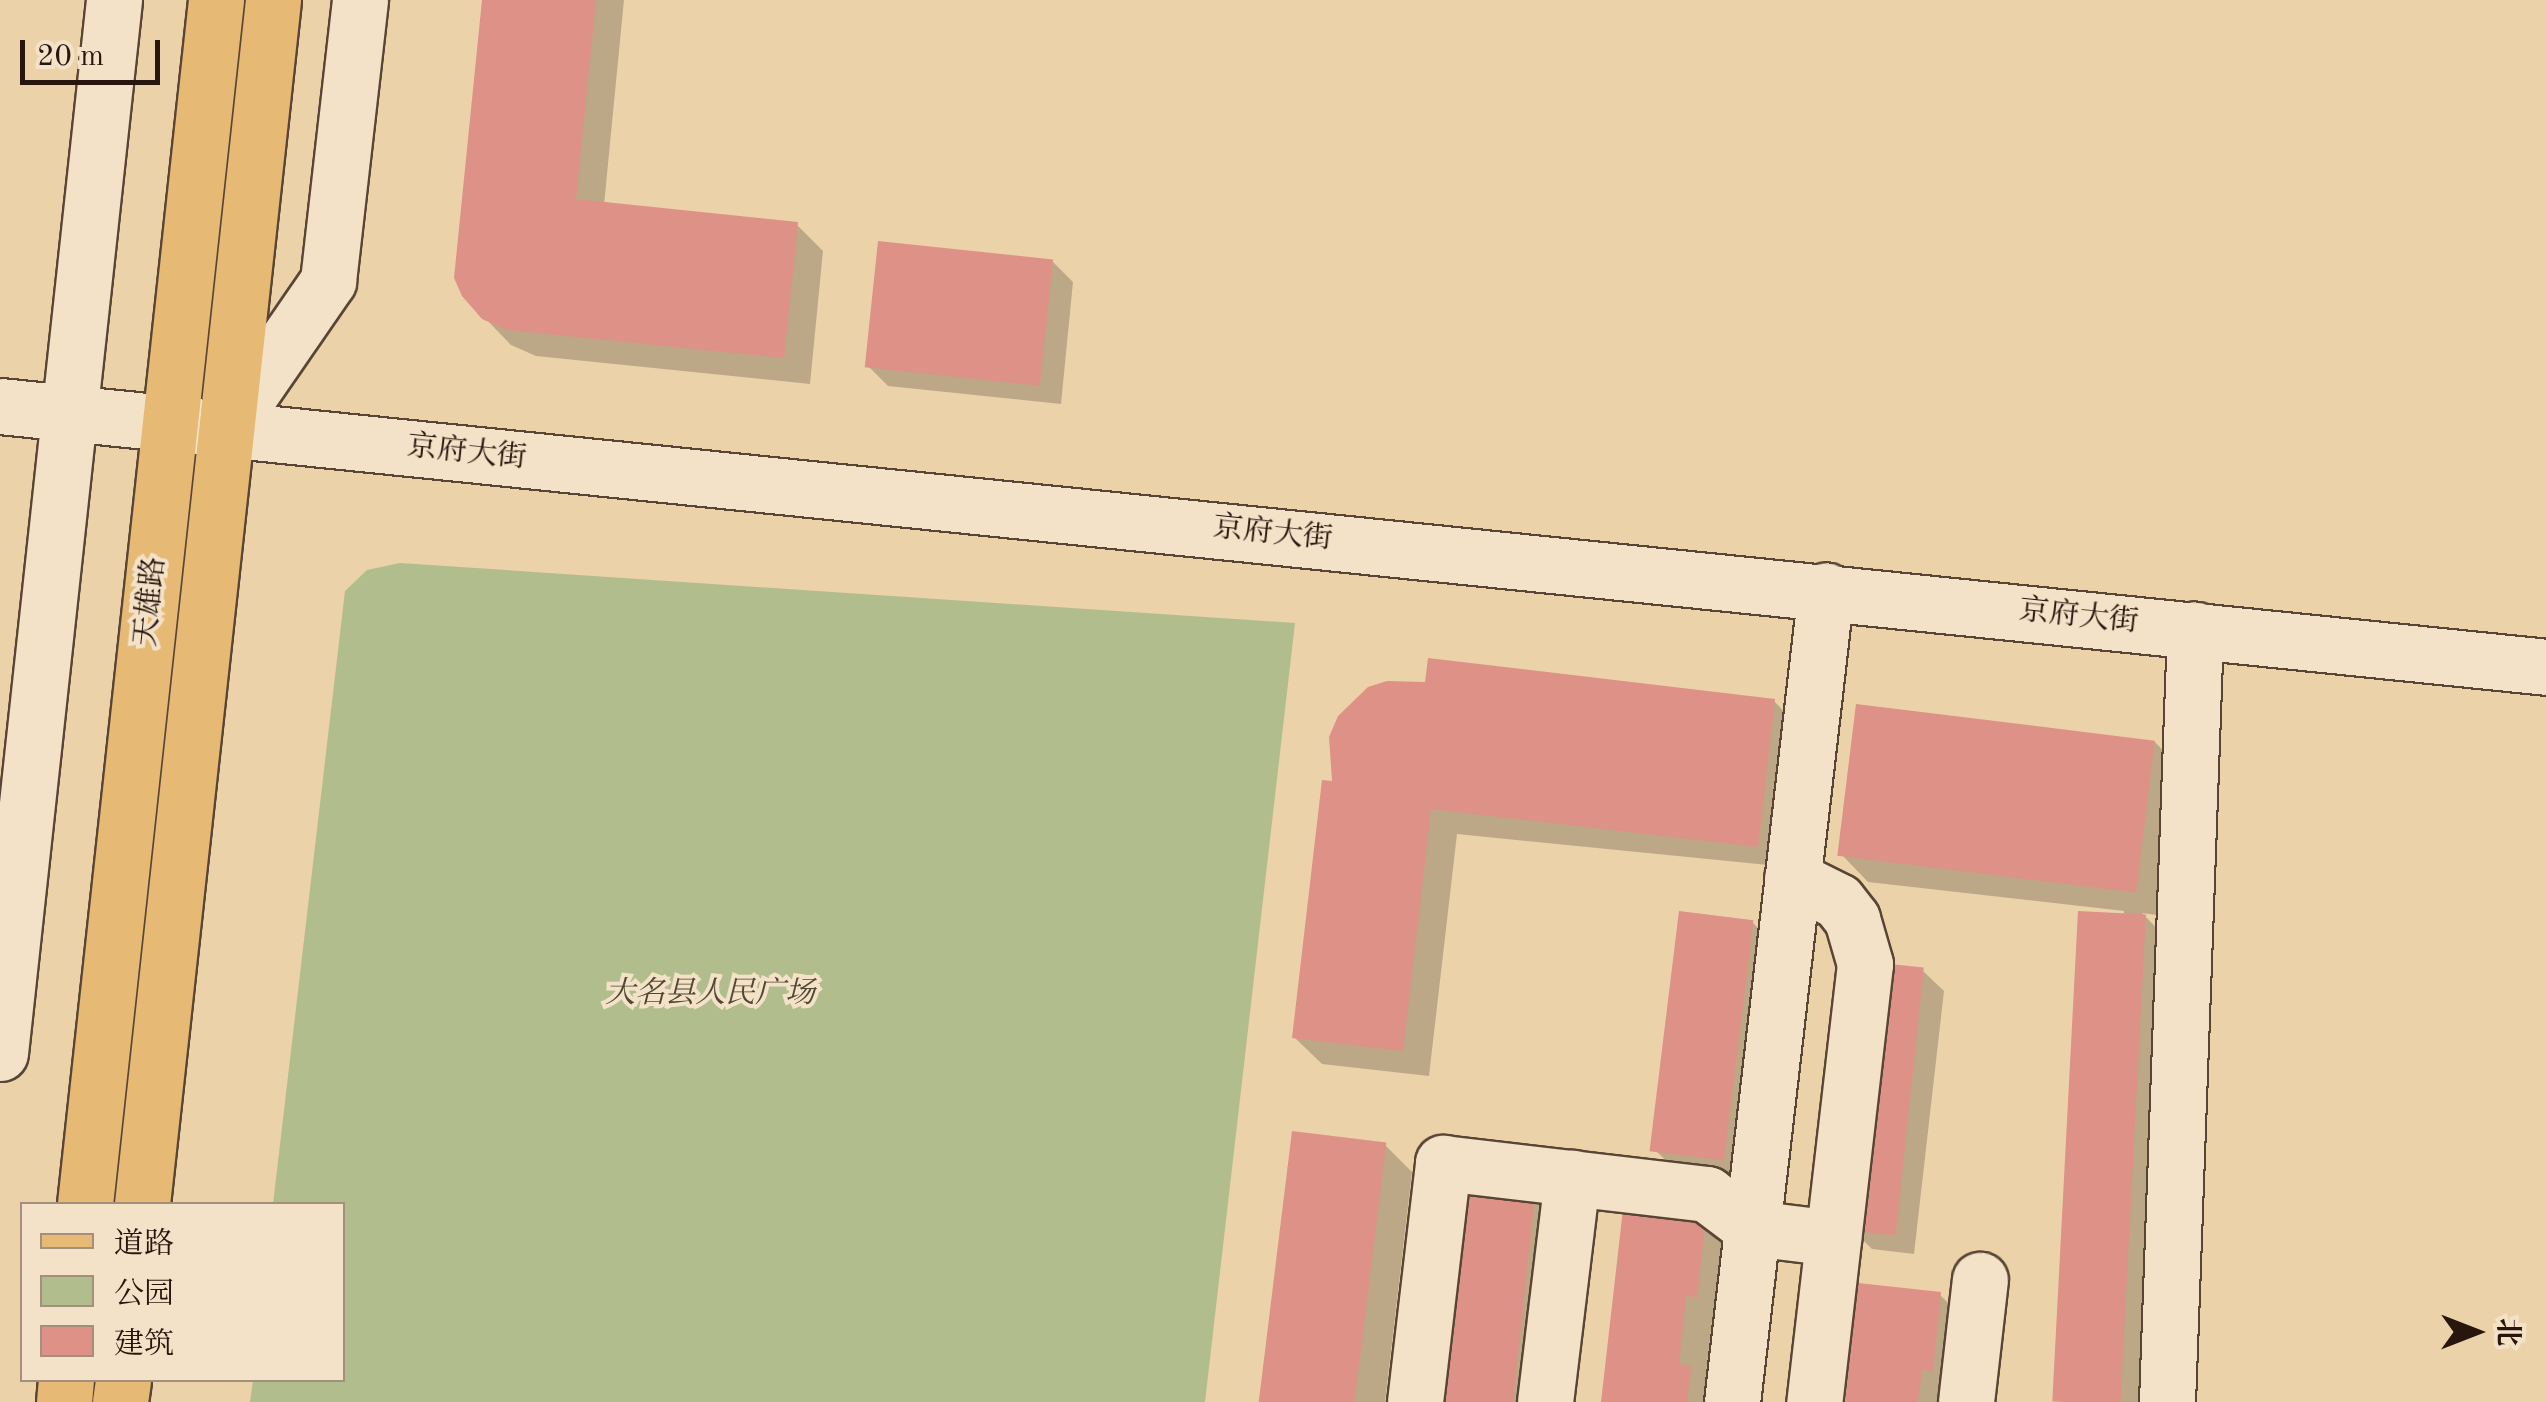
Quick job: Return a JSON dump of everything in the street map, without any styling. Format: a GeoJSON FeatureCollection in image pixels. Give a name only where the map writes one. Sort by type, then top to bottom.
{"type":"FeatureCollection","features":[{"type":"Feature","properties":{"kind":"main road","name":"天雄路"},"geometry":{"type":"LineString","coordinates":[[85,1202],[216,0]]}},
{"type":"Feature","properties":{"kind":"main road","name":"天雄路"},"geometry":{"type":"LineString","coordinates":[[142,1202],[273,0]]}},
{"type":"Feature","properties":{"kind":"street"},"geometry":{"type":"LineString","coordinates":[[0,1053],[114,0]]}},
{"type":"Feature","properties":{"kind":"street"},"geometry":{"type":"LineString","coordinates":[[226,428],[328,281],[360,0]]}},
{"type":"Feature","properties":{"kind":"street","name":"京府大街"},"geometry":{"type":"LineString","coordinates":[[0,406],[1826,590],[2546,667]]}},
{"type":"Feature","properties":{"kind":"street"},"geometry":{"type":"LineString","coordinates":[[1732,1402],[1826,590]]}},
{"type":"Feature","properties":{"kind":"street"},"geometry":{"type":"LineString","coordinates":[[2168,1402],[2195,630]]}},
{"type":"Feature","properties":{"kind":"street"},"geometry":{"type":"LineString","coordinates":[[1792,878],[1838,901],[1852,919],[1865,964],[1814,1402]]}},
{"type":"Feature","properties":{"kind":"street"},"geometry":{"type":"LineString","coordinates":[[1416,1402],[1443,1162],[1706,1194],[1752,1228],[1833,1238]]}},
{"type":"Feature","properties":{"kind":"street"},"geometry":{"type":"LineString","coordinates":[[1546,1402],[1572,1178]]}},
{"type":"Feature","properties":{"kind":"street"},"geometry":{"type":"LineString","coordinates":[[1966,1402],[1980,1280]]}},
{"type":"Feature","properties":{"kind":"green space","name":"大名县人民广场"},"geometry":{"type":"Polygon","coordinates":[[[400,563],[1295,623],[1205,1402],[250,1402],[253,1382],[345,1382],[345,1202],[273,1202],[345,591],[367,570],[400,563]]]}},
{"type":"Feature","properties":{"kind":"building"},"geometry":{"type":"Polygon","coordinates":[[[482,0],[596,0],[576,199],[798,222],[784,358],[507,330],[482,319],[462,296],[454,278],[482,0]]]}},
{"type":"Feature","properties":{"kind":"building"},"geometry":{"type":"Polygon","coordinates":[[[878,241],[1053,259],[1040,386],[865,367],[878,241]]]}},
{"type":"Feature","properties":{"kind":"building"},"geometry":{"type":"Polygon","coordinates":[[[1428,658],[1775,699],[1758,847],[1431,809],[1403,1051],[1292,1038],[1322,780],[1332,781],[1329,737],[1338,716],[1368,687],[1387,681],[1425,682],[1428,658]]]}},
{"type":"Feature","properties":{"kind":"building"},"geometry":{"type":"Polygon","coordinates":[[[1856,704],[2155,741],[2136,893],[1837,856],[1856,704]]]}},
{"type":"Feature","properties":{"kind":"building"},"geometry":{"type":"Polygon","coordinates":[[[1679,911],[1753,920],[1724,1160],[1650,1151],[1679,911]]]}},
{"type":"Feature","properties":{"kind":"building"},"geometry":{"type":"Polygon","coordinates":[[[2078,911],[2146,915],[2120,1402],[2052,1401],[2078,911]]]}},
{"type":"Feature","properties":{"kind":"building"},"geometry":{"type":"Polygon","coordinates":[[[1880,963],[1924,968],[1896,1235],[1852,1231],[1880,963]]]}},
{"type":"Feature","properties":{"kind":"building"},"geometry":{"type":"Polygon","coordinates":[[[1292,1131],[1386,1143],[1354,1402],[1259,1402],[1292,1131]]]}},
{"type":"Feature","properties":{"kind":"building"},"geometry":{"type":"Polygon","coordinates":[[[1467,1190],[1535,1197],[1513,1402],[1445,1402],[1467,1190]]]}},
{"type":"Feature","properties":{"kind":"building"},"geometry":{"type":"Polygon","coordinates":[[[1623,1209],[1706,1218],[1697,1297],[1686,1296],[1679,1364],[1691,1366],[1687,1402],[1601,1402],[1623,1209]]]}},
{"type":"Feature","properties":{"kind":"building"},"geometry":{"type":"Polygon","coordinates":[[[1858,1283],[1941,1292],[1933,1371],[1922,1370],[1918,1402],[1845,1402],[1858,1283]]]}}]}
